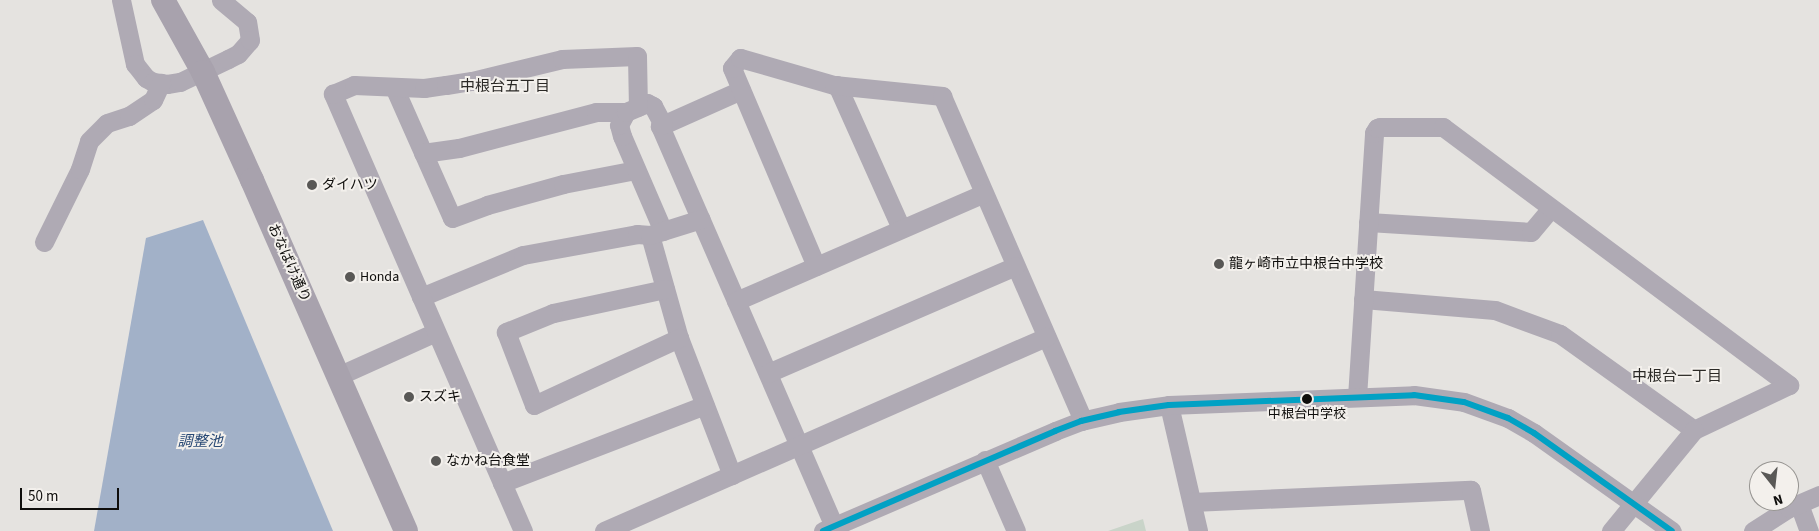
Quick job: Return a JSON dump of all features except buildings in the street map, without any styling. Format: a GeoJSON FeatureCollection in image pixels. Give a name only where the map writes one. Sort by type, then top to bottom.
{"type":"FeatureCollection","features":[{"type":"Feature","properties":{"kind":"main road","name":"おなばけ通り"},"geometry":{"type":"LineString","coordinates":[[164,0],[203,72],[406,531]]}},
{"type":"Feature","properties":{"kind":"street"},"geometry":{"type":"LineString","coordinates":[[120,0],[135,64],[146,78],[161,83],[180,82],[203,72],[238,54],[250,40],[247,22],[221,0]]}},
{"type":"Feature","properties":{"kind":"street"},"geometry":{"type":"LineString","coordinates":[[523,531],[333,94],[354,85],[424,88],[472,81],[562,59],[637,56],[632,110],[619,125],[620,130],[636,170],[657,233],[666,289],[679,338],[732,475]]}},
{"type":"Feature","properties":{"kind":"street"},"geometry":{"type":"LineString","coordinates":[[816,266],[732,68],[740,58],[837,85],[942,96],[1083,421]]}},
{"type":"Feature","properties":{"kind":"street"},"geometry":{"type":"LineString","coordinates":[[44,242],[80,170],[89,141],[107,123],[129,116],[153,100],[161,83]]}},
{"type":"Feature","properties":{"kind":"street"},"geometry":{"type":"LineString","coordinates":[[837,85],[901,228]]}},
{"type":"Feature","properties":{"kind":"street"},"geometry":{"type":"LineString","coordinates":[[394,88],[452,218],[487,205],[562,184],[636,170]]}},
{"type":"Feature","properties":{"kind":"street"},"geometry":{"type":"LineString","coordinates":[[741,90],[660,126],[799,446],[829,529],[985,460],[1083,421],[1127,410],[1169,405],[1414,395],[1438,397],[1490,410],[1534,433],[1672,531]]}},
{"type":"Feature","properties":{"kind":"street"},"geometry":{"type":"LineString","coordinates":[[423,153],[459,148],[596,112],[632,110],[647,103],[653,106],[663,125]]}},
{"type":"Feature","properties":{"kind":"street"},"geometry":{"type":"LineString","coordinates":[[1357,397],[1374,133],[1380,127],[1443,127],[1789,385],[1694,430],[1611,531]]}},
{"type":"Feature","properties":{"kind":"street"},"geometry":{"type":"LineString","coordinates":[[736,301],[984,192]]}},
{"type":"Feature","properties":{"kind":"street"},"geometry":{"type":"LineString","coordinates":[[1368,222],[1531,232],[1550,208]]}},
{"type":"Feature","properties":{"kind":"street"},"geometry":{"type":"LineString","coordinates":[[421,297],[523,255],[637,234],[657,233],[701,219]]}},
{"type":"Feature","properties":{"kind":"street"},"geometry":{"type":"LineString","coordinates":[[768,373],[1015,266]]}},
{"type":"Feature","properties":{"kind":"street"},"geometry":{"type":"LineString","coordinates":[[666,289],[552,313],[506,332],[534,405],[679,338]]}},
{"type":"Feature","properties":{"kind":"street"},"geometry":{"type":"LineString","coordinates":[[1363,299],[1495,310],[1560,334],[1694,430]]}},
{"type":"Feature","properties":{"kind":"street"},"geometry":{"type":"LineString","coordinates":[[338,376],[436,332]]}},
{"type":"Feature","properties":{"kind":"street"},"geometry":{"type":"LineString","coordinates":[[604,531],[1046,337]]}},
{"type":"Feature","properties":{"kind":"street"},"geometry":{"type":"LineString","coordinates":[[502,483],[705,405]]}},
{"type":"Feature","properties":{"kind":"street"},"geometry":{"type":"LineString","coordinates":[[1169,405],[1198,531]]}},
{"type":"Feature","properties":{"kind":"street"},"geometry":{"type":"LineString","coordinates":[[985,460],[1016,531]]}},
{"type":"Feature","properties":{"kind":"street"},"geometry":{"type":"LineString","coordinates":[[1192,502],[1471,490],[1480,531]]}},
{"type":"Feature","properties":{"kind":"street"},"geometry":{"type":"LineString","coordinates":[[1753,531],[1819,495]]}},
{"type":"Feature","properties":{"kind":"street"},"geometry":{"type":"LineString","coordinates":[[1800,504],[1809,531]]}},
{"type":"Feature","properties":{"kind":"shaded area"},"geometry":{"type":"Polygon","coordinates":[[[1143,519],[1146,531],[1108,531],[1143,519]]]}},
{"type":"Feature","properties":{"kind":"water","name":"調整池"},"geometry":{"type":"Polygon","coordinates":[[[203,220],[333,531],[94,531],[146,238],[203,220]]]}},
{"type":"Feature","properties":{"kind":"transit line"},"geometry":{"type":"LineString","coordinates":[[823,531],[1055,431],[1081,421],[1119,412],[1169,405],[1414,395],[1464,402],[1508,418],[1534,433],[1672,531]]}},
{"type":"Feature","properties":{"kind":"place","name":"ダイハツ"},"geometry":{"type":"Point","coordinates":[312,185]}},
{"type":"Feature","properties":{"kind":"place","name":"龍ヶ崎市立中根台中学校"},"geometry":{"type":"Point","coordinates":[1219,264]}},
{"type":"Feature","properties":{"kind":"place","name":"Honda"},"geometry":{"type":"Point","coordinates":[350,277]}},
{"type":"Feature","properties":{"kind":"place","name":"スズキ"},"geometry":{"type":"Point","coordinates":[409,397]}},
{"type":"Feature","properties":{"kind":"place","name":"中根台中学校"},"geometry":{"type":"Point","coordinates":[1307,399]}},
{"type":"Feature","properties":{"kind":"place","name":"なかね台食堂"},"geometry":{"type":"Point","coordinates":[436,461]}},
{"type":"Feature","properties":{"kind":"district","name":"中根台五丁目"},"geometry":{"type":"Point","coordinates":[505,87]}},
{"type":"Feature","properties":{"kind":"district","name":"中根台一丁目"},"geometry":{"type":"Point","coordinates":[1677,377]}}]}
